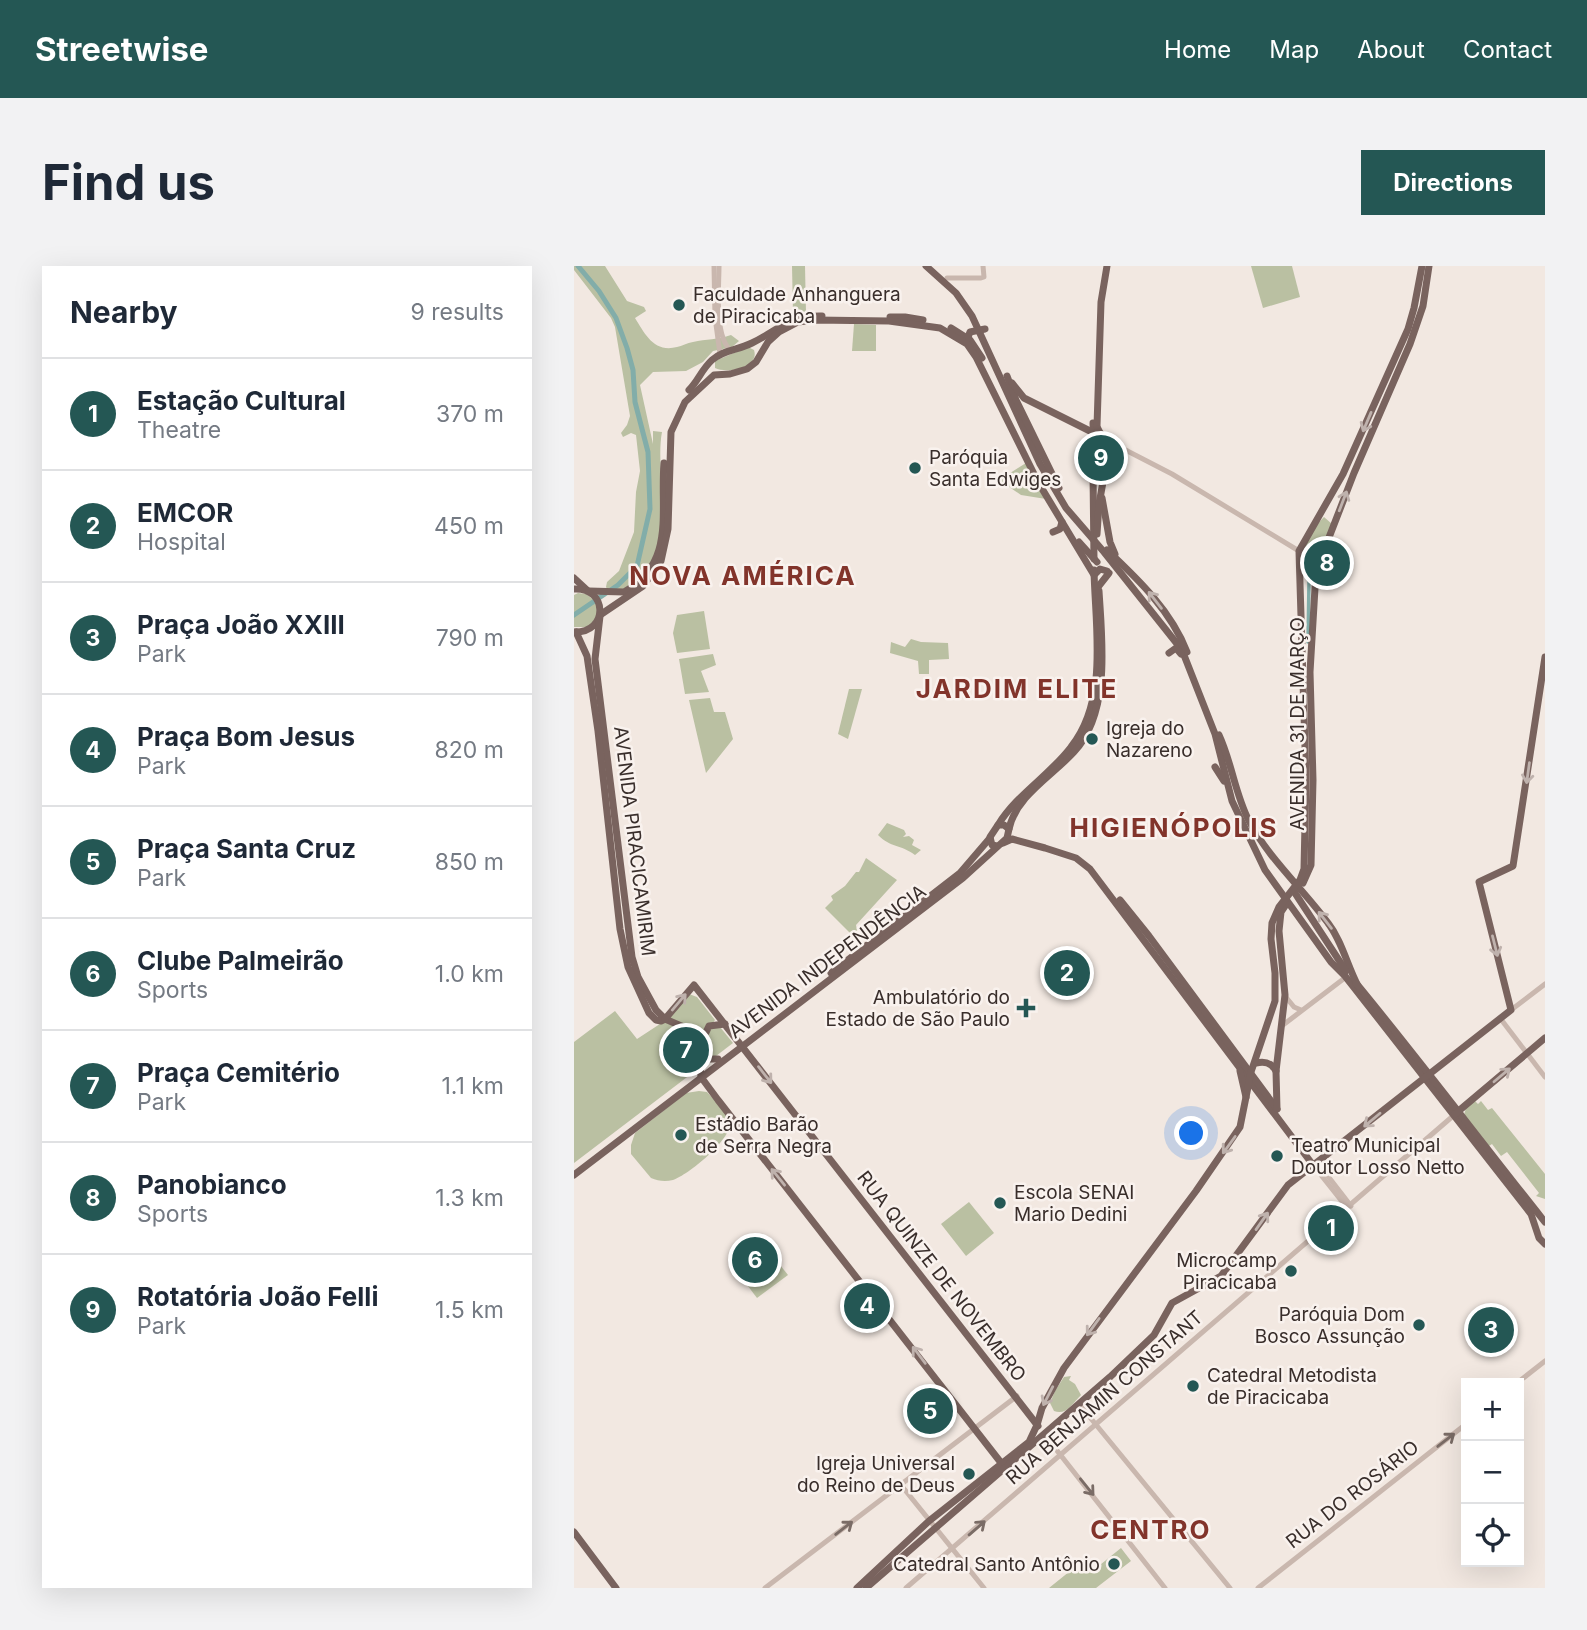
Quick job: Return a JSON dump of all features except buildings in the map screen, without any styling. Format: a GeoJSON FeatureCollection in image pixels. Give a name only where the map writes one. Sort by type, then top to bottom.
{"type":"FeatureCollection","features":[{"type":"Feature","properties":{"kind":"main road"},"geometry":{"type":"LineString","coordinates":[[926,266],[956,293],[982,329],[1017,395],[1106,440]]}},
{"type":"Feature","properties":{"kind":"main road"},"geometry":{"type":"LineString","coordinates":[[934,266],[964,297],[982,329],[1017,395],[1062,523],[1088,558],[1096,561]]}},
{"type":"Feature","properties":{"kind":"main road"},"geometry":{"type":"LineString","coordinates":[[1087,731],[1084,727],[1096,677],[1092,432],[1096,334],[1105,266]]}},
{"type":"Feature","properties":{"kind":"main road"},"geometry":{"type":"LineString","coordinates":[[1105,266],[1101,302],[1097,426],[1110,445],[1110,456],[1103,471],[1102,497],[1111,548],[1119,561]]}},
{"type":"Feature","properties":{"kind":"main road","name":"AVENIDA 31 DE MARÇO"},"geometry":{"type":"LineString","coordinates":[[1280,920],[1281,912],[1307,877],[1311,865],[1299,551],[1350,461],[1408,329],[1423,271],[1429,266]]}},
{"type":"Feature","properties":{"kind":"main road","name":"AVENIDA 31 DE MARÇO"},"geometry":{"type":"LineString","coordinates":[[857,1588],[929,1521],[1024,1447],[1064,1368],[1242,1122],[1246,1098],[1252,1084],[1251,1072],[1275,1001],[1275,973],[1270,939],[1272,923],[1279,907],[1300,880],[1304,869],[1316,574],[1410,344],[1424,300],[1423,271]]}},
{"type":"Feature","properties":{"kind":"main road"},"geometry":{"type":"LineString","coordinates":[[1419,285],[1421,298],[1424,300]]}},
{"type":"Feature","properties":{"kind":"main road"},"geometry":{"type":"LineString","coordinates":[[574,589],[590,593],[623,593],[648,573],[658,557],[662,534],[663,471],[668,426],[683,398],[712,360],[720,354],[751,343],[799,317],[929,321],[952,328],[966,337],[1047,480],[1082,549],[1108,572],[1098,587]]}},
{"type":"Feature","properties":{"kind":"main road"},"geometry":{"type":"LineString","coordinates":[[575,632],[590,629],[600,613],[642,586],[662,561],[668,529],[669,450],[674,423],[693,393],[714,374],[747,369],[773,336],[798,322],[906,319],[966,337],[982,329]]}},
{"type":"Feature","properties":{"kind":"main road"},"geometry":{"type":"LineString","coordinates":[[966,337],[975,322]]}},
{"type":"Feature","properties":{"kind":"main road"},"geometry":{"type":"LineString","coordinates":[[751,343],[761,354]]}},
{"type":"Feature","properties":{"kind":"main road"},"geometry":{"type":"LineString","coordinates":[[979,357],[1026,451],[1076,518],[1131,572],[1159,604],[1181,636],[1250,822],[1334,930],[1358,986]]}},
{"type":"Feature","properties":{"kind":"main road"},"geometry":{"type":"LineString","coordinates":[[712,360],[714,371],[724,374]]}},
{"type":"Feature","properties":{"kind":"main road"},"geometry":{"type":"LineString","coordinates":[[1026,451],[1025,441],[1030,434]]}},
{"type":"Feature","properties":{"kind":"main road"},"geometry":{"type":"LineString","coordinates":[[1094,450],[1099,443],[1106,440]]}},
{"type":"Feature","properties":{"kind":"main road"},"geometry":{"type":"LineString","coordinates":[[1093,472],[1098,475],[1103,471]]}},
{"type":"Feature","properties":{"kind":"main road"},"geometry":{"type":"LineString","coordinates":[[1047,480],[1072,518],[1104,552],[1182,650],[1225,759],[1227,785],[1232,801],[1262,863],[1331,962],[1345,976]]}},
{"type":"Feature","properties":{"kind":"main road"},"geometry":{"type":"LineString","coordinates":[[1087,731],[1101,687],[1103,658],[1093,544],[1103,482]]}},
{"type":"Feature","properties":{"kind":"main road"},"geometry":{"type":"LineString","coordinates":[[1320,514],[1328,516],[1335,523]]}},
{"type":"Feature","properties":{"kind":"main road"},"geometry":{"type":"LineString","coordinates":[[1054,532],[1062,523]]}},
{"type":"Feature","properties":{"kind":"main road"},"geometry":{"type":"LineString","coordinates":[[1082,549],[1093,544]]}},
{"type":"Feature","properties":{"kind":"main road"},"geometry":{"type":"LineString","coordinates":[[1299,568],[1308,576],[1316,574]]}},
{"type":"Feature","properties":{"kind":"main road"},"geometry":{"type":"LineString","coordinates":[[1123,577],[1131,572]]}},
{"type":"Feature","properties":{"kind":"main road"},"geometry":{"type":"LineString","coordinates":[[574,578],[590,593],[600,613]]}},
{"type":"Feature","properties":{"kind":"main road"},"geometry":{"type":"LineString","coordinates":[[1131,595],[1151,610]]}},
{"type":"Feature","properties":{"kind":"main road","name":"AVENIDA PIRACICAMIRIM"},"geometry":{"type":"LineString","coordinates":[[600,613],[595,651],[620,929],[632,971],[649,1013],[657,1020],[665,1019]]}},
{"type":"Feature","properties":{"kind":"main road","name":"AVENIDA PIRACICAMIRIM"},"geometry":{"type":"LineString","coordinates":[[575,632],[587,656],[610,818],[624,886],[632,971],[656,1010],[665,1019],[686,1028],[695,1039],[699,1052]]}},
{"type":"Feature","properties":{"kind":"main road"},"geometry":{"type":"LineString","coordinates":[[1171,634],[1181,636]]}},
{"type":"Feature","properties":{"kind":"main road"},"geometry":{"type":"LineString","coordinates":[[1171,634],[1174,643],[1169,653],[1177,648],[1190,669]]}},
{"type":"Feature","properties":{"kind":"main road"},"geometry":{"type":"LineString","coordinates":[[574,645],[584,648]]}},
{"type":"Feature","properties":{"kind":"main road"},"geometry":{"type":"LineString","coordinates":[[866,1588],[1079,1404],[1154,1335],[1172,1303],[1221,1276],[1288,1185],[1511,1010],[1479,882],[1513,866],[1545,657]]}},
{"type":"Feature","properties":{"kind":"main road"},"geometry":{"type":"LineString","coordinates":[[591,686],[596,685],[600,693]]}},
{"type":"Feature","properties":{"kind":"main road","name":"AVENIDA INDEPENDÊNCIA"},"geometry":{"type":"LineString","coordinates":[[574,1175],[718,1059],[741,1044],[960,873],[990,838],[1015,802],[1072,747],[1089,711]]}},
{"type":"Feature","properties":{"kind":"main road","name":"AVENIDA INDEPENDÊNCIA"},"geometry":{"type":"LineString","coordinates":[[574,1169],[963,878],[1007,838],[1017,807],[1074,752],[1087,731]]}},
{"type":"Feature","properties":{"kind":"main road"},"geometry":{"type":"LineString","coordinates":[[1215,767],[1227,785]]}},
{"type":"Feature","properties":{"kind":"main road"},"geometry":{"type":"LineString","coordinates":[[998,825],[1004,825],[1024,838],[1087,860],[1149,936],[1251,1072],[1315,1164]]}},
{"type":"Feature","properties":{"kind":"main road"},"geometry":{"type":"LineString","coordinates":[[990,838],[992,845],[998,846],[1008,840],[1017,840],[1082,861],[1147,943],[1238,1068],[1315,1164]]}},
{"type":"Feature","properties":{"kind":"main road"},"geometry":{"type":"LineString","coordinates":[[1262,863],[1265,853],[1274,856]]}},
{"type":"Feature","properties":{"kind":"main road"},"geometry":{"type":"LineString","coordinates":[[1262,863],[1273,867],[1274,856]]}},
{"type":"Feature","properties":{"kind":"main road"},"geometry":{"type":"LineString","coordinates":[[615,882],[624,886]]}},
{"type":"Feature","properties":{"kind":"main road"},"geometry":{"type":"LineString","coordinates":[[1295,893],[1358,986],[1531,1214],[1537,1232],[1545,1244]]}},
{"type":"Feature","properties":{"kind":"main road"},"geometry":{"type":"LineString","coordinates":[[1277,1109],[1277,1051],[1283,1025],[1284,995],[1280,920],[1288,910],[1297,906],[1399,1048],[1428,1075]]}},
{"type":"Feature","properties":{"kind":"main road","name":"RUA QUINZE DE NOVEMBRO"},"geometry":{"type":"LineString","coordinates":[[665,1019],[694,985],[1044,1434]]}},
{"type":"Feature","properties":{"kind":"main road"},"geometry":{"type":"LineString","coordinates":[[725,1024],[715,1023],[708,1027],[702,1037],[699,1052],[700,1075],[1002,1464]]}},
{"type":"Feature","properties":{"kind":"main road","name":"RUA BENJAMIN CONSTANT"},"geometry":{"type":"LineString","coordinates":[[1455,1114],[1545,1038]]}},
{"type":"Feature","properties":{"kind":"main road"},"geometry":{"type":"LineString","coordinates":[[1259,1046],[1267,1054],[1277,1051]]}},
{"type":"Feature","properties":{"kind":"main road"},"geometry":{"type":"LineString","coordinates":[[699,1052],[707,1059],[718,1059]]}},
{"type":"Feature","properties":{"kind":"main road"},"geometry":{"type":"LineString","coordinates":[[1256,1063],[1271,1064],[1276,1071]]}},
{"type":"Feature","properties":{"kind":"main road"},"geometry":{"type":"LineString","coordinates":[[1238,1068],[1246,1098]]}},
{"type":"Feature","properties":{"kind":"main road"},"geometry":{"type":"LineString","coordinates":[[1252,1084],[1262,1094],[1276,1084]]}},
{"type":"Feature","properties":{"kind":"main road"},"geometry":{"type":"LineString","coordinates":[[1455,1114],[1545,1224],[1537,1232]]}},
{"type":"Feature","properties":{"kind":"main road"},"geometry":{"type":"LineString","coordinates":[[586,1166],[588,1160],[623,1132]]}},
{"type":"Feature","properties":{"kind":"main road"},"geometry":{"type":"LineString","coordinates":[[574,1532],[615,1587]]}},
{"type":"Feature","properties":{"kind":"main road"},"geometry":{"type":"LineString","coordinates":[[574,1537],[609,1583],[615,1587]]}},
{"type":"Feature","properties":{"kind":"street"},"geometry":{"type":"LineString","coordinates":[[717,266],[720,354]]}},
{"type":"Feature","properties":{"kind":"street"},"geometry":{"type":"LineString","coordinates":[[947,278],[984,277],[983,266]]}},
{"type":"Feature","properties":{"kind":"street"},"geometry":{"type":"LineString","coordinates":[[719,333],[730,350]]}},
{"type":"Feature","properties":{"kind":"street"},"geometry":{"type":"LineString","coordinates":[[1106,440],[1172,474],[1299,551]]}},
{"type":"Feature","properties":{"kind":"street"},"geometry":{"type":"LineString","coordinates":[[1110,456],[1128,450]]}},
{"type":"Feature","properties":{"kind":"street"},"geometry":{"type":"LineString","coordinates":[[1268,525],[1272,535]]}},
{"type":"Feature","properties":{"kind":"street"},"geometry":{"type":"LineString","coordinates":[[1283,1025],[1345,976]]}},
{"type":"Feature","properties":{"kind":"street"},"geometry":{"type":"LineString","coordinates":[[1511,1010],[1545,984]]}},
{"type":"Feature","properties":{"kind":"street"},"geometry":{"type":"LineString","coordinates":[[1284,995],[1294,1007],[1301,1010]]}},
{"type":"Feature","properties":{"kind":"street"},"geometry":{"type":"LineString","coordinates":[[1500,1018],[1545,1077]]}},
{"type":"Feature","properties":{"kind":"street","name":"RUA BENJAMIN CONSTANT"},"geometry":{"type":"LineString","coordinates":[[906,1588],[1455,1114]]}},
{"type":"Feature","properties":{"kind":"street"},"geometry":{"type":"LineString","coordinates":[[1315,1164],[1349,1208]]}},
{"type":"Feature","properties":{"kind":"street"},"geometry":{"type":"LineString","coordinates":[[1523,1378],[1545,1361]]}},
{"type":"Feature","properties":{"kind":"street"},"geometry":{"type":"LineString","coordinates":[[765,1588],[1017,1396]]}},
{"type":"Feature","properties":{"kind":"street"},"geometry":{"type":"LineString","coordinates":[[1079,1404],[1230,1588]]}},
{"type":"Feature","properties":{"kind":"street","name":"RUA DO ROSÁRIO"},"geometry":{"type":"LineString","coordinates":[[1258,1588],[1461,1428]]}},
{"type":"Feature","properties":{"kind":"street","name":"RUA QUINZE DE NOVEMBRO"},"geometry":{"type":"LineString","coordinates":[[1044,1434],[1165,1588]]}},
{"type":"Feature","properties":{"kind":"street"},"geometry":{"type":"LineString","coordinates":[[901,1485],[984,1588]]}},
{"type":"Feature","properties":{"kind":"green space"},"geometry":{"type":"Polygon","coordinates":[[[574,266],[605,266],[627,301],[644,307],[646,311],[635,318],[656,345],[679,347],[691,342],[731,335],[739,341],[732,347],[713,351],[703,362],[686,371],[653,372],[640,385],[653,444],[653,431],[662,432],[660,463],[663,533],[653,566],[624,592],[608,591],[606,587],[607,582],[619,571],[634,532],[640,471],[636,435],[631,433],[623,437],[621,433],[630,416],[615,327],[574,270],[574,266]]]}},
{"type":"Feature","properties":{"kind":"green space"},"geometry":{"type":"Polygon","coordinates":[[[792,266],[805,266],[806,313],[793,314],[792,266]]]}},
{"type":"Feature","properties":{"kind":"green space"},"geometry":{"type":"Polygon","coordinates":[[[1251,266],[1292,266],[1300,297],[1263,308],[1251,266]]]}},
{"type":"Feature","properties":{"kind":"green space"},"geometry":{"type":"Polygon","coordinates":[[[854,324],[876,325],[876,351],[852,351],[854,324]]]}},
{"type":"Feature","properties":{"kind":"green space"},"geometry":{"type":"Polygon","coordinates":[[[748,347],[754,350],[755,356],[747,365],[734,370],[715,368],[715,361],[748,347]]]}},
{"type":"Feature","properties":{"kind":"green space"},"geometry":{"type":"Polygon","coordinates":[[[1026,463],[1046,499],[1021,495],[999,480],[1026,463]]]}},
{"type":"Feature","properties":{"kind":"green space"},"geometry":{"type":"Polygon","coordinates":[[[1324,517],[1332,524],[1315,566],[1305,569],[1301,564],[1306,545],[1324,517]]]}},
{"type":"Feature","properties":{"kind":"green space"},"geometry":{"type":"Polygon","coordinates":[[[586,594],[595,601],[598,616],[588,627],[574,627],[574,595],[586,594]]]}},
{"type":"Feature","properties":{"kind":"green space"},"geometry":{"type":"Polygon","coordinates":[[[704,611],[710,649],[677,653],[673,633],[677,615],[704,611]]]}},
{"type":"Feature","properties":{"kind":"green space"},"geometry":{"type":"Polygon","coordinates":[[[911,639],[948,643],[949,659],[929,660],[929,674],[919,674],[918,661],[890,653],[891,642],[905,647],[911,639]]]}},
{"type":"Feature","properties":{"kind":"green space"},"geometry":{"type":"Polygon","coordinates":[[[713,654],[716,665],[701,671],[709,692],[685,694],[679,659],[713,654]]]}},
{"type":"Feature","properties":{"kind":"green space"},"geometry":{"type":"Polygon","coordinates":[[[849,689],[862,689],[848,739],[838,734],[849,689]]]}},
{"type":"Feature","properties":{"kind":"green space"},"geometry":{"type":"Polygon","coordinates":[[[710,698],[714,712],[725,712],[733,739],[706,773],[689,700],[710,698]]]}},
{"type":"Feature","properties":{"kind":"green space"},"geometry":{"type":"Polygon","coordinates":[[[887,823],[904,830],[906,834],[903,837],[909,836],[914,840],[912,845],[921,850],[915,855],[883,839],[878,835],[887,823]]]}},
{"type":"Feature","properties":{"kind":"green space"},"geometry":{"type":"Polygon","coordinates":[[[866,858],[897,880],[856,925],[857,931],[852,935],[825,908],[833,900],[831,896],[859,872],[866,858]]]}},
{"type":"Feature","properties":{"kind":"green space"},"geometry":{"type":"Polygon","coordinates":[[[689,994],[697,997],[715,1020],[699,1041],[670,1019],[670,1014],[689,994]]]}},
{"type":"Feature","properties":{"kind":"green space"},"geometry":{"type":"Polygon","coordinates":[[[615,1011],[637,1039],[666,1020],[682,1029],[691,1038],[699,1068],[574,1163],[574,1042],[615,1011]]]}},
{"type":"Feature","properties":{"kind":"green space"},"geometry":{"type":"Polygon","coordinates":[[[711,1027],[720,1027],[733,1043],[716,1056],[710,1057],[702,1053],[711,1027]]]}},
{"type":"Feature","properties":{"kind":"green space","name":"Estádio Barão de Serra Negra"},"geometry":{"type":"Polygon","coordinates":[[[707,1092],[729,1119],[724,1138],[708,1156],[680,1177],[667,1181],[651,1178],[631,1154],[635,1133],[686,1093],[707,1092]]]}},
{"type":"Feature","properties":{"kind":"green space"},"geometry":{"type":"Polygon","coordinates":[[[1475,1101],[1478,1104],[1481,1101],[1488,1110],[1492,1108],[1545,1174],[1545,1199],[1536,1196],[1539,1193],[1507,1152],[1501,1156],[1492,1144],[1489,1146],[1464,1115],[1466,1108],[1475,1101]]]}},
{"type":"Feature","properties":{"kind":"green space"},"geometry":{"type":"Polygon","coordinates":[[[969,1202],[994,1233],[966,1256],[941,1224],[969,1202]]]}},
{"type":"Feature","properties":{"kind":"green space"},"geometry":{"type":"Polygon","coordinates":[[[765,1246],[788,1275],[757,1298],[735,1269],[765,1246]]]}},
{"type":"Feature","properties":{"kind":"green space"},"geometry":{"type":"Polygon","coordinates":[[[1071,1376],[1069,1380],[1075,1384],[1081,1395],[1066,1410],[1054,1411],[1050,1403],[1055,1391],[1064,1377],[1071,1376]]]}},
{"type":"Feature","properties":{"kind":"green space"},"geometry":{"type":"Polygon","coordinates":[[[1121,1548],[1131,1561],[1096,1588],[1049,1588],[1080,1563],[1090,1573],[1121,1548]]]}},
{"type":"Feature","properties":{"kind":"waterway"},"geometry":{"type":"LineString","coordinates":[[574,615],[618,585],[637,566],[650,509],[648,452],[635,402],[633,370],[627,348],[616,318],[599,291],[578,266]]}},
{"type":"Feature","properties":{"kind":"waterway"},"geometry":{"type":"LineString","coordinates":[[1308,642],[1309,581]]}},
{"type":"Feature","properties":{"kind":"place","name":"Faculdade Anhanguera de Piracicaba"},"geometry":{"type":"Point","coordinates":[679,305]}},
{"type":"Feature","properties":{"kind":"place","name":"Rotatória João Felli"},"geometry":{"type":"Point","coordinates":[1101,458]}},
{"type":"Feature","properties":{"kind":"place","name":"Paróquia Santa Edwiges"},"geometry":{"type":"Point","coordinates":[915,468]}},
{"type":"Feature","properties":{"kind":"place","name":"Panobianco"},"geometry":{"type":"Point","coordinates":[1327,563]}},
{"type":"Feature","properties":{"kind":"place","name":"Igreja do Nazareno"},"geometry":{"type":"Point","coordinates":[1092,739]}},
{"type":"Feature","properties":{"kind":"place","name":"EMCOR"},"geometry":{"type":"Point","coordinates":[1067,973]}},
{"type":"Feature","properties":{"kind":"place","name":"Ambulatório do Estado de São Paulo"},"geometry":{"type":"Point","coordinates":[1026,1008]}},
{"type":"Feature","properties":{"kind":"place","name":"Praça Cemitério"},"geometry":{"type":"Point","coordinates":[686,1050]}},
{"type":"Feature","properties":{"kind":"place","name":"Estádio Barão de Serra Negra"},"geometry":{"type":"Point","coordinates":[681,1135]}},
{"type":"Feature","properties":{"kind":"place","name":"Teatro Municipal Doutor Losso Netto"},"geometry":{"type":"Point","coordinates":[1277,1156]}},
{"type":"Feature","properties":{"kind":"place","name":"Escola SENAI Mario Dedini"},"geometry":{"type":"Point","coordinates":[1000,1203]}},
{"type":"Feature","properties":{"kind":"place","name":"Estação Cultural"},"geometry":{"type":"Point","coordinates":[1331,1228]}},
{"type":"Feature","properties":{"kind":"place","name":"Clube Palmeirão"},"geometry":{"type":"Point","coordinates":[755,1260]}},
{"type":"Feature","properties":{"kind":"place","name":"Microcamp Piracicaba"},"geometry":{"type":"Point","coordinates":[1291,1271]}},
{"type":"Feature","properties":{"kind":"place","name":"Praça Bom Jesus"},"geometry":{"type":"Point","coordinates":[867,1306]}},
{"type":"Feature","properties":{"kind":"place","name":"Paróquia Dom Bosco Assunção"},"geometry":{"type":"Point","coordinates":[1419,1325]}},
{"type":"Feature","properties":{"kind":"place","name":"Praça João XXIII"},"geometry":{"type":"Point","coordinates":[1491,1330]}},
{"type":"Feature","properties":{"kind":"place","name":"Catedral Metodista de Piracicaba"},"geometry":{"type":"Point","coordinates":[1193,1386]}},
{"type":"Feature","properties":{"kind":"place","name":"Praça Santa Cruz"},"geometry":{"type":"Point","coordinates":[930,1411]}},
{"type":"Feature","properties":{"kind":"place","name":"Igreja Universal do Reino de Deus"},"geometry":{"type":"Point","coordinates":[969,1474]}},
{"type":"Feature","properties":{"kind":"place","name":"Catedral Santo Antônio"},"geometry":{"type":"Point","coordinates":[1114,1564]}},
{"type":"Feature","properties":{"kind":"district","name":"NOVA AMÉRICA"},"geometry":{"type":"Point","coordinates":[743,576]}},
{"type":"Feature","properties":{"kind":"district","name":"JARDIM ELITE"},"geometry":{"type":"Point","coordinates":[1017,689]}},
{"type":"Feature","properties":{"kind":"district","name":"HIGIENÓPOLIS"},"geometry":{"type":"Point","coordinates":[1174,828]}},
{"type":"Feature","properties":{"kind":"district","name":"CENTRO"},"geometry":{"type":"Point","coordinates":[1151,1530]}}]}
